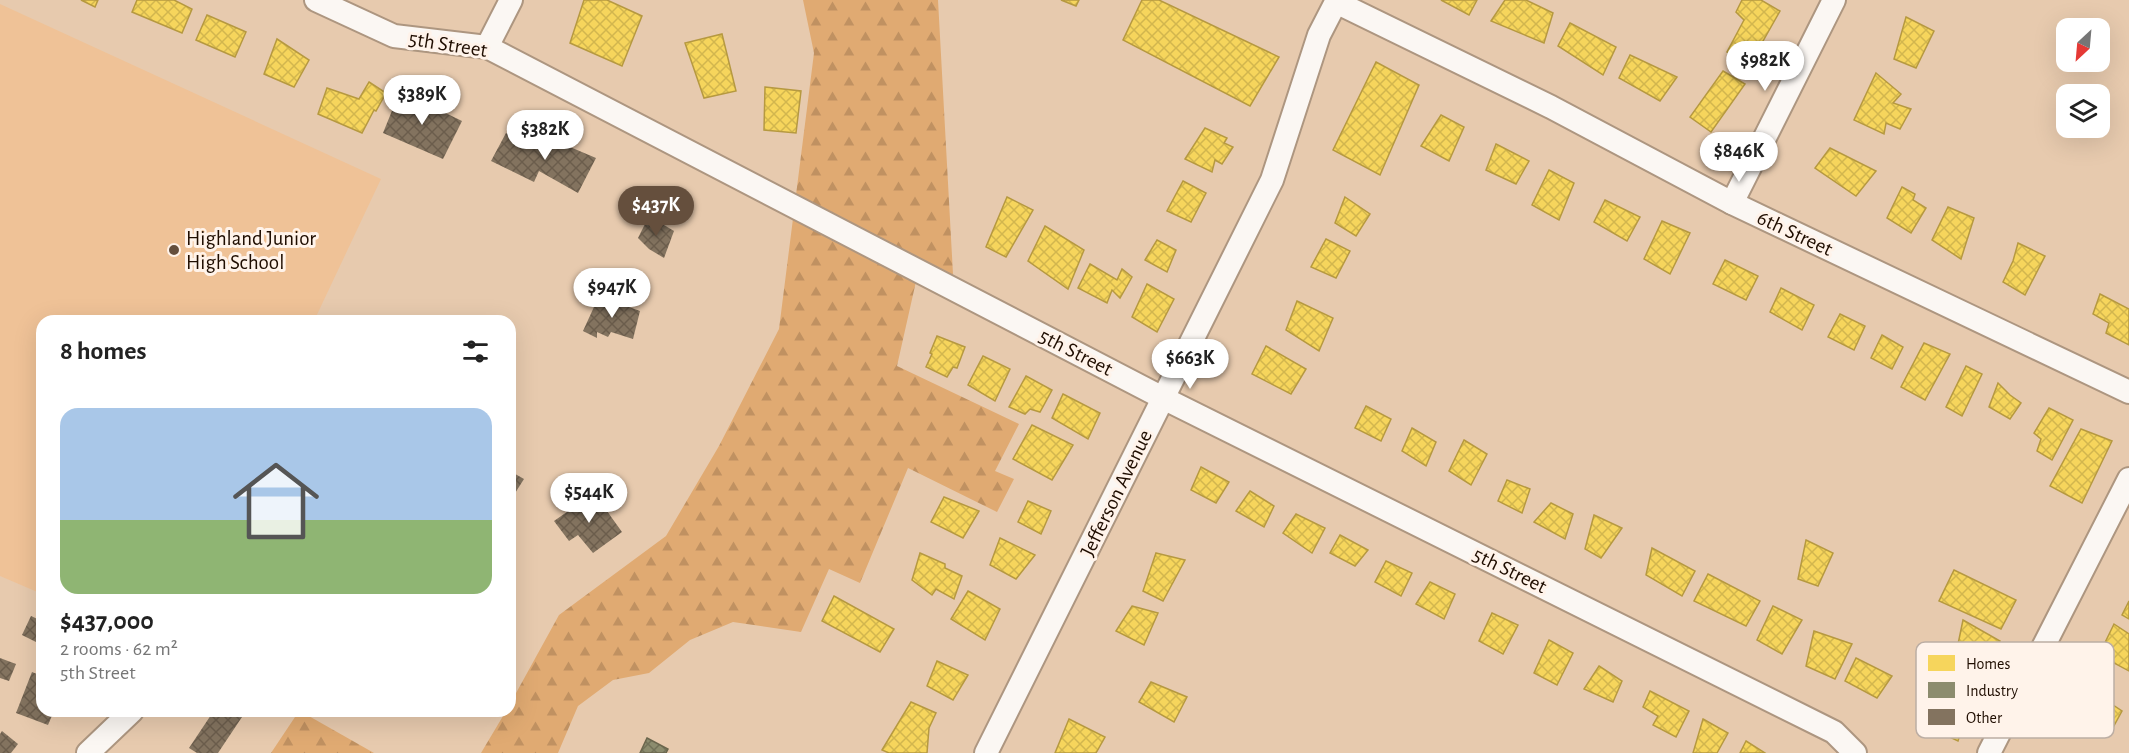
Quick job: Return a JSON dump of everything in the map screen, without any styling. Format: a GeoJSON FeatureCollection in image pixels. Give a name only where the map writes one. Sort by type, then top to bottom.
{"type":"FeatureCollection","features":[{"type":"Feature","properties":{"kind":"street","name":"5th Street"},"geometry":{"type":"LineString","coordinates":[[316,0],[394,36],[487,47],[1163,398],[1834,732],[1855,753]]}},
{"type":"Feature","properties":{"kind":"street"},"geometry":{"type":"LineString","coordinates":[[487,47],[511,0]]}},
{"type":"Feature","properties":{"kind":"street"},"geometry":{"type":"LineString","coordinates":[[1732,203],[1834,0]]}},
{"type":"Feature","properties":{"kind":"street","name":"6th Street"},"geometry":{"type":"LineString","coordinates":[[1336,1],[1551,107],[1732,203],[2129,392]]}},
{"type":"Feature","properties":{"kind":"street","name":"Jefferson Avenue"},"geometry":{"type":"LineString","coordinates":[[986,753],[1272,180],[1320,35],[1336,1]]}},
{"type":"Feature","properties":{"kind":"street"},"geometry":{"type":"LineString","coordinates":[[2046,642],[2129,479]]}},
{"type":"Feature","properties":{"kind":"street"},"geometry":{"type":"LineString","coordinates":[[88,753],[126,717]]}},
{"type":"Feature","properties":{"kind":"street"},"geometry":{"type":"LineString","coordinates":[[1989,753],[1997,738]]}},
{"type":"Feature","properties":{"kind":"shaded area","name":"Highland Junior High School"},"geometry":{"type":"Polygon","coordinates":[[[0,4],[381,179],[317,315],[36,315],[36,591],[0,576],[0,4]]]}},
{"type":"Feature","properties":{"kind":"green space"},"geometry":{"type":"Polygon","coordinates":[[[803,0],[938,0],[953,274],[917,277],[897,366],[1019,424],[995,471],[1014,479],[997,512],[908,468],[860,583],[829,569],[801,632],[733,622],[690,640],[649,673],[613,680],[578,706],[558,753],[481,753],[502,717],[516,717],[516,693],[559,615],[666,536],[719,446],[779,329],[814,53],[803,0]]]}},
{"type":"Feature","properties":{"kind":"green space"},"geometry":{"type":"Polygon","coordinates":[[[295,717],[311,717],[374,753],[271,753],[295,717]]]}},
{"type":"Feature","properties":{"kind":"building: Homes"},"geometry":{"type":"Polygon","coordinates":[[[81,0],[98,0],[95,7],[81,0]]]}},
{"type":"Feature","properties":{"kind":"building: Homes"},"geometry":{"type":"Polygon","coordinates":[[[137,0],[174,0],[192,9],[182,33],[132,12],[137,0]]]}},
{"type":"Feature","properties":{"kind":"building: Homes"},"geometry":{"type":"Polygon","coordinates":[[[584,0],[607,0],[642,16],[622,66],[570,43],[584,0]]]}},
{"type":"Feature","properties":{"kind":"building: Homes"},"geometry":{"type":"Polygon","coordinates":[[[1061,0],[1079,0],[1076,6],[1061,0]]]}},
{"type":"Feature","properties":{"kind":"building: Homes"},"geometry":{"type":"Polygon","coordinates":[[[1142,0],[1159,0],[1279,57],[1250,106],[1123,40],[1142,0]]]}},
{"type":"Feature","properties":{"kind":"building: Homes"},"geometry":{"type":"Polygon","coordinates":[[[1441,0],[1477,0],[1469,15],[1441,0]]]}},
{"type":"Feature","properties":{"kind":"building: Homes"},"geometry":{"type":"Polygon","coordinates":[[[1505,0],[1526,0],[1553,13],[1544,43],[1491,21],[1505,0]]]}},
{"type":"Feature","properties":{"kind":"building: Homes"},"geometry":{"type":"Polygon","coordinates":[[[1742,0],[1761,0],[1780,11],[1750,64],[1727,52],[1744,20],[1736,12],[1742,0]]]}},
{"type":"Feature","properties":{"kind":"building: Homes"},"geometry":{"type":"Polygon","coordinates":[[[207,15],[246,32],[235,57],[196,40],[207,15]]]}},
{"type":"Feature","properties":{"kind":"building: Homes"},"geometry":{"type":"Polygon","coordinates":[[[1906,17],[1934,31],[1916,68],[1894,59],[1906,17]]]}},
{"type":"Feature","properties":{"kind":"building: Homes"},"geometry":{"type":"Polygon","coordinates":[[[1570,23],[1616,47],[1603,75],[1558,46],[1570,23]]]}},
{"type":"Feature","properties":{"kind":"building: Homes"},"geometry":{"type":"Polygon","coordinates":[[[722,34],[736,91],[704,98],[685,43],[722,34]]]}},
{"type":"Feature","properties":{"kind":"building: Homes"},"geometry":{"type":"Polygon","coordinates":[[[277,39],[309,60],[294,87],[264,74],[277,39]]]}},
{"type":"Feature","properties":{"kind":"building: Homes"},"geometry":{"type":"Polygon","coordinates":[[[1630,55],[1677,77],[1660,101],[1619,78],[1630,55]]]}},
{"type":"Feature","properties":{"kind":"building: Homes"},"geometry":{"type":"Polygon","coordinates":[[[1376,62],[1419,85],[1380,175],[1333,150],[1376,62]]]}},
{"type":"Feature","properties":{"kind":"building: Homes"},"geometry":{"type":"Polygon","coordinates":[[[1723,71],[1745,84],[1711,132],[1690,117],[1723,71]]]}},
{"type":"Feature","properties":{"kind":"building: Homes"},"geometry":{"type":"Polygon","coordinates":[[[1876,73],[1901,94],[1893,103],[1911,109],[1900,129],[1886,123],[1884,134],[1854,120],[1876,73]]]}},
{"type":"Feature","properties":{"kind":"building: Homes"},"geometry":{"type":"Polygon","coordinates":[[[369,82],[386,93],[362,133],[318,114],[327,88],[359,99],[369,82]]]}},
{"type":"Feature","properties":{"kind":"building: Homes"},"geometry":{"type":"Polygon","coordinates":[[[765,87],[801,91],[796,133],[764,130],[765,87]]]}},
{"type":"Feature","properties":{"kind":"building: Homes"},"geometry":{"type":"Polygon","coordinates":[[[1441,115],[1464,127],[1449,161],[1421,146],[1441,115]]]}},
{"type":"Feature","properties":{"kind":"building: Homes"},"geometry":{"type":"Polygon","coordinates":[[[1205,128],[1227,138],[1224,143],[1233,147],[1222,164],[1215,160],[1212,172],[1185,159],[1205,128]]]}},
{"type":"Feature","properties":{"kind":"building: Homes"},"geometry":{"type":"Polygon","coordinates":[[[1496,144],[1529,161],[1516,184],[1486,170],[1496,144]]]}},
{"type":"Feature","properties":{"kind":"building: Homes"},"geometry":{"type":"Polygon","coordinates":[[[1830,148],[1876,171],[1856,196],[1815,168],[1830,148]]]}},
{"type":"Feature","properties":{"kind":"building: Homes"},"geometry":{"type":"Polygon","coordinates":[[[1549,170],[1574,183],[1559,220],[1532,205],[1549,170]]]}},
{"type":"Feature","properties":{"kind":"building: Homes"},"geometry":{"type":"Polygon","coordinates":[[[1183,181],[1206,193],[1191,222],[1167,211],[1183,181]]]}},
{"type":"Feature","properties":{"kind":"building: Homes"},"geometry":{"type":"Polygon","coordinates":[[[1902,187],[1915,194],[1913,200],[1926,208],[1911,233],[1887,218],[1902,187]]]}},
{"type":"Feature","properties":{"kind":"building: Homes"},"geometry":{"type":"Polygon","coordinates":[[[1007,197],[1033,210],[1006,257],[986,247],[1007,197]]]}},
{"type":"Feature","properties":{"kind":"building: Homes"},"geometry":{"type":"Polygon","coordinates":[[[1345,197],[1370,214],[1356,236],[1335,223],[1345,197]]]}},
{"type":"Feature","properties":{"kind":"building: Homes"},"geometry":{"type":"Polygon","coordinates":[[[1605,200],[1640,217],[1627,241],[1594,222],[1605,200]]]}},
{"type":"Feature","properties":{"kind":"building: Homes"},"geometry":{"type":"Polygon","coordinates":[[[1948,207],[1974,218],[1961,259],[1932,240],[1948,207]]]}},
{"type":"Feature","properties":{"kind":"building: Homes"},"geometry":{"type":"Polygon","coordinates":[[[1662,221],[1690,233],[1670,274],[1644,259],[1662,221]]]}},
{"type":"Feature","properties":{"kind":"building: Homes"},"geometry":{"type":"Polygon","coordinates":[[[1045,226],[1084,250],[1068,289],[1028,261],[1045,226]]]}},
{"type":"Feature","properties":{"kind":"building: Homes"},"geometry":{"type":"Polygon","coordinates":[[[1326,239],[1350,251],[1336,278],[1311,267],[1326,239]]]}},
{"type":"Feature","properties":{"kind":"building: Homes"},"geometry":{"type":"Polygon","coordinates":[[[1157,240],[1176,250],[1167,272],[1145,260],[1157,240]]]}},
{"type":"Feature","properties":{"kind":"building: Homes"},"geometry":{"type":"Polygon","coordinates":[[[2018,243],[2045,256],[2025,295],[2003,282],[2018,243]]]}},
{"type":"Feature","properties":{"kind":"building: Homes"},"geometry":{"type":"Polygon","coordinates":[[[1725,260],[1758,276],[1746,300],[1713,284],[1725,260]]]}},
{"type":"Feature","properties":{"kind":"building: Homes"},"geometry":{"type":"Polygon","coordinates":[[[1090,264],[1117,280],[1122,269],[1132,277],[1120,298],[1112,290],[1107,303],[1078,288],[1090,264]]]}},
{"type":"Feature","properties":{"kind":"building: Homes"},"geometry":{"type":"Polygon","coordinates":[[[1147,284],[1174,299],[1157,332],[1132,317],[1147,284]]]}},
{"type":"Feature","properties":{"kind":"building: Homes"},"geometry":{"type":"Polygon","coordinates":[[[1781,288],[1814,305],[1802,330],[1770,312],[1781,288]]]}},
{"type":"Feature","properties":{"kind":"building: Homes"},"geometry":{"type":"Polygon","coordinates":[[[2100,294],[2129,309],[2129,345],[2106,333],[2109,323],[2093,314],[2100,294]]]}},
{"type":"Feature","properties":{"kind":"building: Homes"},"geometry":{"type":"Polygon","coordinates":[[[1297,301],[1333,318],[1319,351],[1286,330],[1297,301]]]}},
{"type":"Feature","properties":{"kind":"building: Homes"},"geometry":{"type":"Polygon","coordinates":[[[1840,314],[1865,326],[1854,350],[1828,337],[1840,314]]]}},
{"type":"Feature","properties":{"kind":"building: Homes"},"geometry":{"type":"Polygon","coordinates":[[[1882,335],[1903,347],[1892,369],[1871,358],[1882,335]]]}},
{"type":"Feature","properties":{"kind":"building: Homes"},"geometry":{"type":"Polygon","coordinates":[[[937,336],[965,347],[957,368],[953,367],[947,377],[926,367],[937,336]]]}},
{"type":"Feature","properties":{"kind":"building: Homes"},"geometry":{"type":"Polygon","coordinates":[[[1924,343],[1950,354],[1925,400],[1901,387],[1924,343]]]}},
{"type":"Feature","properties":{"kind":"building: Homes"},"geometry":{"type":"Polygon","coordinates":[[[1266,346],[1306,369],[1291,394],[1252,374],[1266,346]]]}},
{"type":"Feature","properties":{"kind":"building: Homes"},"geometry":{"type":"Polygon","coordinates":[[[983,356],[1010,369],[995,401],[968,385],[983,356]]]}},
{"type":"Feature","properties":{"kind":"building: Homes"},"geometry":{"type":"Polygon","coordinates":[[[1966,366],[1982,374],[1962,416],[1946,407],[1966,366]]]}},
{"type":"Feature","properties":{"kind":"building: Homes"},"geometry":{"type":"Polygon","coordinates":[[[1026,376],[1052,390],[1040,412],[1030,409],[1025,414],[1009,407],[1026,376]]]}},
{"type":"Feature","properties":{"kind":"building: Homes"},"geometry":{"type":"Polygon","coordinates":[[[1998,383],[2021,403],[2010,419],[1989,407],[1998,383]]]}},
{"type":"Feature","properties":{"kind":"building: Homes"},"geometry":{"type":"Polygon","coordinates":[[[1063,394],[1100,413],[1088,439],[1052,418],[1063,394]]]}},
{"type":"Feature","properties":{"kind":"building: Homes"},"geometry":{"type":"Polygon","coordinates":[[[1366,406],[1391,419],[1381,441],[1355,428],[1366,406]]]}},
{"type":"Feature","properties":{"kind":"building: Homes"},"geometry":{"type":"Polygon","coordinates":[[[2049,408],[2073,420],[2052,460],[2037,451],[2041,439],[2034,433],[2049,408]]]}},
{"type":"Feature","properties":{"kind":"building: Homes"},"geometry":{"type":"Polygon","coordinates":[[[1032,425],[1073,445],[1052,480],[1013,459],[1032,425]]]}},
{"type":"Feature","properties":{"kind":"building: Homes"},"geometry":{"type":"Polygon","coordinates":[[[1412,428],[1436,442],[1426,466],[1402,451],[1412,428]]]}},
{"type":"Feature","properties":{"kind":"building: Homes"},"geometry":{"type":"Polygon","coordinates":[[[2081,429],[2112,441],[2082,503],[2050,486],[2081,429]]]}},
{"type":"Feature","properties":{"kind":"building: Homes"},"geometry":{"type":"Polygon","coordinates":[[[1464,440],[1487,454],[1471,485],[1449,471],[1464,440]]]}},
{"type":"Feature","properties":{"kind":"building: Homes"},"geometry":{"type":"Polygon","coordinates":[[[1201,467],[1229,482],[1216,503],[1191,490],[1201,467]]]}},
{"type":"Feature","properties":{"kind":"building: Homes"},"geometry":{"type":"Polygon","coordinates":[[[1507,480],[1530,489],[1522,513],[1498,501],[1507,480]]]}},
{"type":"Feature","properties":{"kind":"building: Homes"},"geometry":{"type":"Polygon","coordinates":[[[1250,491],[1274,506],[1264,527],[1236,511],[1250,491]]]}},
{"type":"Feature","properties":{"kind":"building: Homes"},"geometry":{"type":"Polygon","coordinates":[[[944,497],[979,511],[963,538],[931,522],[944,497]]]}},
{"type":"Feature","properties":{"kind":"building: Homes"},"geometry":{"type":"Polygon","coordinates":[[[1028,501],[1051,511],[1041,534],[1018,522],[1028,501]]]}},
{"type":"Feature","properties":{"kind":"building: Homes"},"geometry":{"type":"Polygon","coordinates":[[[1551,503],[1573,514],[1565,539],[1534,522],[1551,503]]]}},
{"type":"Feature","properties":{"kind":"building: Homes"},"geometry":{"type":"Polygon","coordinates":[[[1296,514],[1325,528],[1312,553],[1283,533],[1296,514]]]}},
{"type":"Feature","properties":{"kind":"building: Homes"},"geometry":{"type":"Polygon","coordinates":[[[1594,515],[1622,528],[1601,558],[1585,549],[1594,515]]]}},
{"type":"Feature","properties":{"kind":"building: Homes"},"geometry":{"type":"Polygon","coordinates":[[[1340,535],[1368,550],[1355,566],[1330,553],[1340,535]]]}},
{"type":"Feature","properties":{"kind":"building: Homes"},"geometry":{"type":"Polygon","coordinates":[[[1000,538],[1035,555],[1016,579],[990,565],[1000,538]]]}},
{"type":"Feature","properties":{"kind":"building: Homes"},"geometry":{"type":"Polygon","coordinates":[[[1806,540],[1833,553],[1818,586],[1798,579],[1806,540]]]}},
{"type":"Feature","properties":{"kind":"building: Homes"},"geometry":{"type":"Polygon","coordinates":[[[1652,548],[1695,571],[1682,596],[1646,575],[1652,548]]]}},
{"type":"Feature","properties":{"kind":"building: Homes"},"geometry":{"type":"Polygon","coordinates":[[[920,553],[945,564],[945,568],[962,576],[954,599],[936,589],[932,595],[912,580],[920,553]]]}},
{"type":"Feature","properties":{"kind":"building: Homes"},"geometry":{"type":"Polygon","coordinates":[[[1156,553],[1185,560],[1163,601],[1143,591],[1156,553]]]}},
{"type":"Feature","properties":{"kind":"building: Homes"},"geometry":{"type":"Polygon","coordinates":[[[1386,561],[1412,573],[1401,596],[1375,582],[1386,561]]]}},
{"type":"Feature","properties":{"kind":"building: Homes"},"geometry":{"type":"Polygon","coordinates":[[[1954,570],[2016,600],[2001,629],[1939,601],[1954,570]]]}},
{"type":"Feature","properties":{"kind":"building: Homes"},"geometry":{"type":"Polygon","coordinates":[[[1708,574],[1760,601],[1746,626],[1694,601],[1708,574]]]}},
{"type":"Feature","properties":{"kind":"building: Homes"},"geometry":{"type":"Polygon","coordinates":[[[1430,582],[1455,594],[1444,619],[1416,604],[1430,582]]]}},
{"type":"Feature","properties":{"kind":"building: Homes"},"geometry":{"type":"Polygon","coordinates":[[[968,591],[1000,609],[985,640],[951,619],[968,591]]]}},
{"type":"Feature","properties":{"kind":"building: Homes"},"geometry":{"type":"Polygon","coordinates":[[[834,596],[894,629],[880,652],[822,621],[834,596]]]}},
{"type":"Feature","properties":{"kind":"building: Homes"},"geometry":{"type":"Polygon","coordinates":[[[2129,601],[2129,619],[2122,615],[2129,601]]]}},
{"type":"Feature","properties":{"kind":"building: Homes"},"geometry":{"type":"Polygon","coordinates":[[[1132,606],[1158,613],[1144,645],[1116,631],[1132,606]]]}},
{"type":"Feature","properties":{"kind":"building: Homes"},"geometry":{"type":"Polygon","coordinates":[[[1773,606],[1802,620],[1782,654],[1757,640],[1773,606]]]}},
{"type":"Feature","properties":{"kind":"building: Homes"},"geometry":{"type":"Polygon","coordinates":[[[1492,613],[1518,625],[1503,654],[1479,641],[1492,613]]]}},
{"type":"Feature","properties":{"kind":"building: Homes"},"geometry":{"type":"Polygon","coordinates":[[[1963,620],[2000,641],[1999,642],[1958,642],[1963,620]]]}},
{"type":"Feature","properties":{"kind":"building: Homes"},"geometry":{"type":"Polygon","coordinates":[[[2114,624],[2129,634],[2129,671],[2114,663],[2114,642],[2105,642],[2114,624]]]}},
{"type":"Feature","properties":{"kind":"building: Homes"},"geometry":{"type":"Polygon","coordinates":[[[1814,631],[1852,644],[1835,679],[1806,666],[1814,631]]]}},
{"type":"Feature","properties":{"kind":"building: Homes"},"geometry":{"type":"Polygon","coordinates":[[[1549,640],[1573,653],[1557,685],[1534,673],[1549,640]]]}},
{"type":"Feature","properties":{"kind":"building: Homes"},"geometry":{"type":"Polygon","coordinates":[[[1856,658],[1892,676],[1877,698],[1845,681],[1856,658]]]}},
{"type":"Feature","properties":{"kind":"building: Homes"},"geometry":{"type":"Polygon","coordinates":[[[937,661],[968,675],[953,700],[927,686],[937,661]]]}},
{"type":"Feature","properties":{"kind":"building: Homes"},"geometry":{"type":"Polygon","coordinates":[[[1599,666],[1622,681],[1613,702],[1584,689],[1599,666]]]}},
{"type":"Feature","properties":{"kind":"building: Homes"},"geometry":{"type":"Polygon","coordinates":[[[1151,682],[1187,697],[1174,722],[1139,702],[1151,682]]]}},
{"type":"Feature","properties":{"kind":"building: Homes"},"geometry":{"type":"Polygon","coordinates":[[[1650,691],[1689,711],[1676,737],[1653,725],[1658,716],[1643,707],[1650,691]]]}},
{"type":"Feature","properties":{"kind":"building: Homes"},"geometry":{"type":"Polygon","coordinates":[[[911,702],[936,713],[929,728],[927,753],[889,753],[882,750],[911,702]]]}},
{"type":"Feature","properties":{"kind":"building: Homes"},"geometry":{"type":"Polygon","coordinates":[[[2114,706],[2122,711],[2114,726],[2114,706]]]}},
{"type":"Feature","properties":{"kind":"building: Homes"},"geometry":{"type":"Polygon","coordinates":[[[1069,719],[1105,737],[1096,753],[1055,753],[1069,719]]]}},
{"type":"Feature","properties":{"kind":"building: Homes"},"geometry":{"type":"Polygon","coordinates":[[[1703,719],[1728,733],[1717,753],[1693,753],[1703,719]]]}},
{"type":"Feature","properties":{"kind":"building: Homes"},"geometry":{"type":"Polygon","coordinates":[[[1746,741],[1765,753],[1740,753],[1746,741]]]}},
{"type":"Feature","properties":{"kind":"building: Industry"},"geometry":{"type":"Polygon","coordinates":[[[647,738],[668,749],[666,753],[640,753],[647,738]]]}},
{"type":"Feature","properties":{"kind":"building: Other"},"geometry":{"type":"Polygon","coordinates":[[[400,91],[462,121],[443,159],[383,133],[400,91]]]}},
{"type":"Feature","properties":{"kind":"building: Other"},"geometry":{"type":"Polygon","coordinates":[[[506,133],[529,147],[537,133],[596,158],[578,193],[539,171],[534,182],[491,161],[506,133]]]}},
{"type":"Feature","properties":{"kind":"building: Other"},"geometry":{"type":"Polygon","coordinates":[[[649,216],[674,231],[664,258],[649,249],[638,238],[649,216]]]}},
{"type":"Feature","properties":{"kind":"building: Other"},"geometry":{"type":"Polygon","coordinates":[[[599,296],[640,311],[633,339],[611,332],[608,337],[597,332],[597,338],[583,331],[599,296]]]}},
{"type":"Feature","properties":{"kind":"building: Other"},"geometry":{"type":"Polygon","coordinates":[[[516,474],[524,479],[516,492],[516,474]]]}},
{"type":"Feature","properties":{"kind":"building: Other"},"geometry":{"type":"Polygon","coordinates":[[[594,493],[622,532],[593,553],[578,535],[569,541],[554,521],[594,493]]]}},
{"type":"Feature","properties":{"kind":"building: Other"},"geometry":{"type":"Polygon","coordinates":[[[31,616],[36,618],[36,642],[22,635],[31,616]]]}},
{"type":"Feature","properties":{"kind":"building: Other"},"geometry":{"type":"Polygon","coordinates":[[[0,658],[16,664],[9,681],[0,678],[0,658]]]}},
{"type":"Feature","properties":{"kind":"building: Other"},"geometry":{"type":"Polygon","coordinates":[[[32,672],[36,674],[36,717],[51,717],[48,725],[16,713],[32,672]]]}},
{"type":"Feature","properties":{"kind":"building: Other"},"geometry":{"type":"Polygon","coordinates":[[[210,717],[242,717],[218,753],[197,753],[189,748],[210,717]]]}},
{"type":"Feature","properties":{"kind":"building: Other"},"geometry":{"type":"Polygon","coordinates":[[[2,731],[18,744],[11,753],[0,753],[2,731]]]}},
{"type":"Feature","properties":{"kind":"place","name":"Highland Junior High School"},"geometry":{"type":"Point","coordinates":[174,250]}}]}
